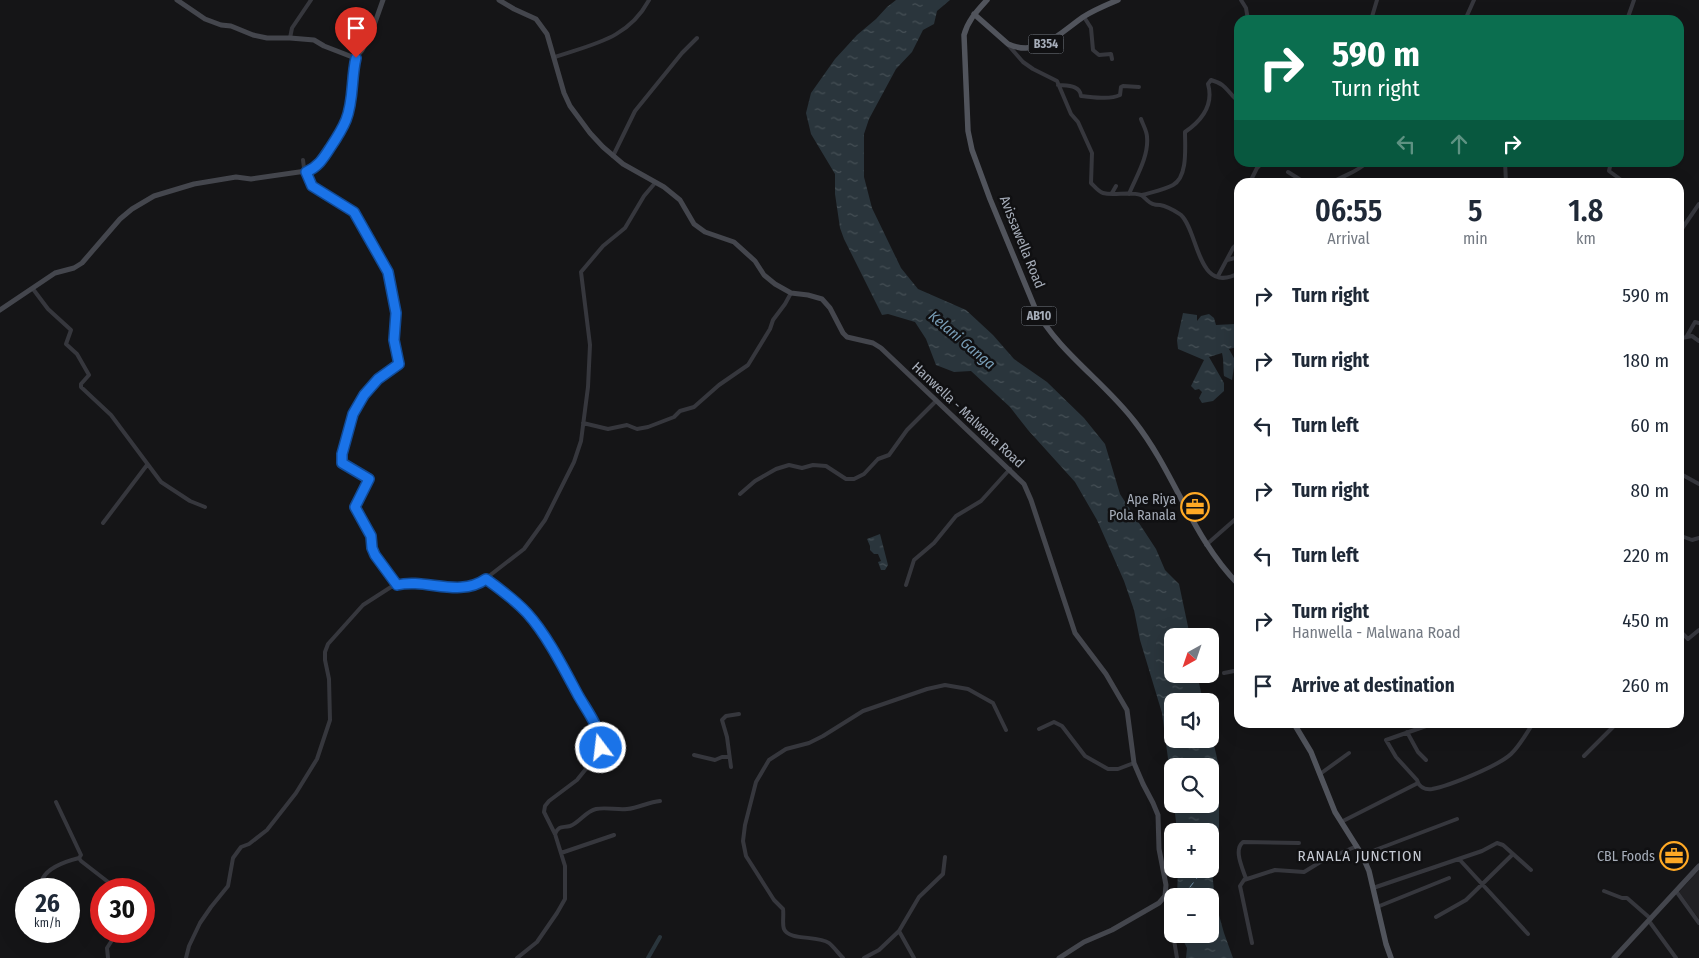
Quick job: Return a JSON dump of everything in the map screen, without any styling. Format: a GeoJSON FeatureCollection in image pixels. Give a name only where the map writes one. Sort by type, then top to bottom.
{"type":"FeatureCollection","features":[{"type":"Feature","properties":{"kind":"main road","name":"Avissawella Road"},"geometry":{"type":"LineString","coordinates":[[987,0],[966,26],[964,35],[968,130],[972,150],[990,199],[1036,308],[1052,336],[1106,388],[1136,422],[1206,545],[1234,580]]}},
{"type":"Feature","properties":{"kind":"main road","name":"B354"},"geometry":{"type":"LineString","coordinates":[[974,14],[1008,44],[1024,48],[1039,47],[1084,17],[1118,0]]}},
{"type":"Feature","properties":{"kind":"main road"},"geometry":{"type":"LineString","coordinates":[[1298,728],[1311,752],[1335,812],[1362,855],[1373,888],[1376,907],[1391,958]]}},
{"type":"Feature","properties":{"kind":"street"},"geometry":{"type":"LineString","coordinates":[[177,0],[205,19],[221,25],[231,26],[267,38],[314,40],[331,49],[356,58]]}},
{"type":"Feature","properties":{"kind":"street"},"geometry":{"type":"LineString","coordinates":[[290,38],[292,28],[311,0]]}},
{"type":"Feature","properties":{"kind":"street"},"geometry":{"type":"LineString","coordinates":[[0,310],[55,273],[74,268],[82,263],[120,219],[132,209],[154,196],[202,182],[236,177],[251,179],[306,172],[315,168],[322,161],[347,118],[352,73],[356,58],[372,31],[383,0]]}},
{"type":"Feature","properties":{"kind":"street","name":"Hanwella - Malwana Road"},"geometry":{"type":"LineString","coordinates":[[499,0],[514,10],[536,19],[547,34],[555,57],[559,80],[570,106],[590,133],[613,156],[664,187],[680,200],[694,224],[705,232],[734,242],[756,261],[764,275],[791,293],[822,299],[830,308],[843,333],[854,339],[873,343],[881,348],[1024,484],[1075,633],[1106,674],[1127,710],[1134,762],[1158,815],[1159,848],[1166,888]]}},
{"type":"Feature","properties":{"kind":"street"},"geometry":{"type":"LineString","coordinates":[[555,57],[616,36],[635,20],[649,0]]}},
{"type":"Feature","properties":{"kind":"street"},"geometry":{"type":"LineString","coordinates":[[1241,0],[1246,8],[1247,15]]}},
{"type":"Feature","properties":{"kind":"street"},"geometry":{"type":"LineString","coordinates":[[1372,15],[1377,0]]}},
{"type":"Feature","properties":{"kind":"street"},"geometry":{"type":"LineString","coordinates":[[1468,15],[1474,0]]}},
{"type":"Feature","properties":{"kind":"street"},"geometry":{"type":"LineString","coordinates":[[1629,15],[1634,0]]}},
{"type":"Feature","properties":{"kind":"street"},"geometry":{"type":"LineString","coordinates":[[1084,17],[1092,28],[1093,50],[1099,55],[1111,54],[1112,59]]}},
{"type":"Feature","properties":{"kind":"street"},"geometry":{"type":"LineString","coordinates":[[613,156],[635,111],[682,53],[697,38]]}},
{"type":"Feature","properties":{"kind":"street"},"geometry":{"type":"LineString","coordinates":[[1008,44],[1023,62],[1054,78],[1071,114],[1086,137],[1092,153],[1091,183],[1102,193],[1142,195],[1173,185],[1178,181],[1186,159],[1185,132],[1201,119],[1208,105],[1208,84],[1211,80],[1222,84],[1234,97]]}},
{"type":"Feature","properties":{"kind":"street"},"geometry":{"type":"LineString","coordinates":[[1058,85],[1077,88],[1081,96],[1101,98],[1118,97],[1123,86],[1139,87]]}},
{"type":"Feature","properties":{"kind":"street"},"geometry":{"type":"LineString","coordinates":[[1130,194],[1146,152],[1147,135],[1141,119]]}},
{"type":"Feature","properties":{"kind":"street"},"geometry":{"type":"LineString","coordinates":[[303,160],[312,186],[354,212],[388,272],[396,313],[394,340],[399,364],[378,379],[364,395],[353,414],[342,454],[342,463],[369,479],[355,507],[371,536],[375,555],[397,585]]}},
{"type":"Feature","properties":{"kind":"street"},"geometry":{"type":"LineString","coordinates":[[1340,178],[1360,170],[1363,167]]}},
{"type":"Feature","properties":{"kind":"street"},"geometry":{"type":"LineString","coordinates":[[1610,167],[1609,171],[1619,178]]}},
{"type":"Feature","properties":{"kind":"street"},"geometry":{"type":"LineString","coordinates":[[1288,172],[1298,178]]}},
{"type":"Feature","properties":{"kind":"street"},"geometry":{"type":"LineString","coordinates":[[186,958],[189,946],[200,923],[228,886],[233,858],[241,847],[249,844],[267,830],[296,793],[317,759],[330,720],[329,679],[325,660],[328,644],[363,605],[391,587],[397,585],[421,585],[460,588],[480,583],[524,549],[545,520],[574,462],[581,441],[588,386],[590,345],[581,272],[603,246],[625,228],[644,196],[655,183]]}},
{"type":"Feature","properties":{"kind":"street"},"geometry":{"type":"LineString","coordinates":[[1112,193],[1116,186]]}},
{"type":"Feature","properties":{"kind":"street"},"geometry":{"type":"LineString","coordinates":[[1142,195],[1152,204],[1163,205],[1181,216],[1189,225],[1199,257],[1213,275],[1223,277],[1234,274]]}},
{"type":"Feature","properties":{"kind":"street"},"geometry":{"type":"LineString","coordinates":[[1684,222],[1699,204]]}},
{"type":"Feature","properties":{"kind":"street"},"geometry":{"type":"LineString","coordinates":[[1218,276],[1234,248]]}},
{"type":"Feature","properties":{"kind":"street"},"geometry":{"type":"LineString","coordinates":[[1227,260],[1234,258]]}},
{"type":"Feature","properties":{"kind":"street"},"geometry":{"type":"LineString","coordinates":[[32,289],[48,309],[71,330],[66,344],[77,354],[89,374],[81,384],[81,387],[111,415],[147,465],[166,487],[205,507]]}},
{"type":"Feature","properties":{"kind":"street"},"geometry":{"type":"LineString","coordinates":[[583,423],[608,429],[627,424],[637,428],[648,428],[674,417],[680,411],[694,407],[719,384],[748,365],[770,329],[773,320],[791,293]]}},
{"type":"Feature","properties":{"kind":"street"},"geometry":{"type":"LineString","coordinates":[[1687,336],[1695,322],[1699,323]]}},
{"type":"Feature","properties":{"kind":"street"},"geometry":{"type":"LineString","coordinates":[[1684,337],[1692,336],[1699,341]]}},
{"type":"Feature","properties":{"kind":"street"},"geometry":{"type":"LineString","coordinates":[[740,494],[755,481],[776,469],[789,465],[802,468],[813,465],[826,466],[846,478],[854,479],[864,474],[878,459],[888,455],[907,430],[936,401]]}},
{"type":"Feature","properties":{"kind":"street"},"geometry":{"type":"LineString","coordinates":[[104,522],[147,465]]}},
{"type":"Feature","properties":{"kind":"street"},"geometry":{"type":"LineString","coordinates":[[906,585],[914,560],[934,543],[956,516],[981,501],[1010,469]]}},
{"type":"Feature","properties":{"kind":"street"},"geometry":{"type":"LineString","coordinates":[[1684,476],[1699,484]]}},
{"type":"Feature","properties":{"kind":"street"},"geometry":{"type":"LineString","coordinates":[[1206,545],[1234,520]]}},
{"type":"Feature","properties":{"kind":"street"},"geometry":{"type":"LineString","coordinates":[[1684,537],[1692,540],[1699,538]]}},
{"type":"Feature","properties":{"kind":"street"},"geometry":{"type":"LineString","coordinates":[[486,579],[506,593],[528,614],[560,661],[591,715],[601,740],[601,748],[598,754],[577,780],[544,806],[544,812],[555,834],[565,866],[565,898],[538,942],[517,958]]}},
{"type":"Feature","properties":{"kind":"street"},"geometry":{"type":"LineString","coordinates":[[1684,635],[1688,639],[1699,630]]}},
{"type":"Feature","properties":{"kind":"street"},"geometry":{"type":"LineString","coordinates":[[1224,673],[1234,671]]}},
{"type":"Feature","properties":{"kind":"street"},"geometry":{"type":"LineString","coordinates":[[842,958],[829,943],[789,935],[784,931],[783,909],[774,900],[746,856],[743,841],[745,825],[756,782],[762,769],[769,760],[786,749],[809,743],[863,711],[927,689],[945,686],[968,689],[994,704],[1006,730]]}},
{"type":"Feature","properties":{"kind":"street"},"geometry":{"type":"LineString","coordinates":[[731,767],[727,737],[722,720],[726,716],[740,714]]}},
{"type":"Feature","properties":{"kind":"street"},"geometry":{"type":"LineString","coordinates":[[1040,729],[1054,722],[1062,726],[1085,756],[1108,769],[1118,769],[1134,762]]}},
{"type":"Feature","properties":{"kind":"street"},"geometry":{"type":"LineString","coordinates":[[1420,728],[1386,740],[1396,757],[1422,788],[1431,789],[1480,772],[1511,754],[1530,728]]}},
{"type":"Feature","properties":{"kind":"street"},"geometry":{"type":"LineString","coordinates":[[1584,756],[1612,728]]}},
{"type":"Feature","properties":{"kind":"street"},"geometry":{"type":"LineString","coordinates":[[1407,732],[1418,752],[1426,760]]}},
{"type":"Feature","properties":{"kind":"street"},"geometry":{"type":"LineString","coordinates":[[1320,774],[1349,753]]}},
{"type":"Feature","properties":{"kind":"street"},"geometry":{"type":"LineString","coordinates":[[694,755],[715,760],[722,757],[730,757]]}},
{"type":"Feature","properties":{"kind":"street"},"geometry":{"type":"LineString","coordinates":[[1341,822],[1418,783]]}},
{"type":"Feature","properties":{"kind":"street"},"geometry":{"type":"LineString","coordinates":[[555,834],[557,828],[572,825],[595,809],[625,810],[643,807],[660,801]]}},
{"type":"Feature","properties":{"kind":"street"},"geometry":{"type":"LineString","coordinates":[[56,802],[81,861],[103,878]]}},
{"type":"Feature","properties":{"kind":"street"},"geometry":{"type":"LineString","coordinates":[[1362,855],[1457,819]]}},
{"type":"Feature","properties":{"kind":"street"},"geometry":{"type":"LineString","coordinates":[[561,853],[614,835]]}},
{"type":"Feature","properties":{"kind":"street"},"geometry":{"type":"LineString","coordinates":[[1246,879],[1238,850],[1240,844],[1243,842],[1298,843]]}},
{"type":"Feature","properties":{"kind":"street"},"geometry":{"type":"LineString","coordinates":[[1373,888],[1482,851],[1497,843],[1531,870]]}},
{"type":"Feature","properties":{"kind":"street"},"geometry":{"type":"LineString","coordinates":[[1252,943],[1240,886],[1246,879],[1275,870],[1304,872],[1322,861],[1357,846]]}},
{"type":"Feature","properties":{"kind":"street"},"geometry":{"type":"LineString","coordinates":[[1436,917],[1466,900],[1513,854]]}},
{"type":"Feature","properties":{"kind":"street"},"geometry":{"type":"LineString","coordinates":[[864,958],[879,950],[898,931],[909,916],[918,897],[943,874],[945,857]]}},
{"type":"Feature","properties":{"kind":"street"},"geometry":{"type":"LineString","coordinates":[[43,878],[47,872],[80,858]]}},
{"type":"Feature","properties":{"kind":"street"},"geometry":{"type":"LineString","coordinates":[[1459,859],[1528,934]]}},
{"type":"Feature","properties":{"kind":"street"},"geometry":{"type":"LineString","coordinates":[[1614,958],[1699,866]]}},
{"type":"Feature","properties":{"kind":"street"},"geometry":{"type":"LineString","coordinates":[[1376,907],[1449,878]]}},
{"type":"Feature","properties":{"kind":"street"},"geometry":{"type":"LineString","coordinates":[[1604,891],[1626,898],[1650,920],[1676,958]]}},
{"type":"Feature","properties":{"kind":"street"},"geometry":{"type":"LineString","coordinates":[[1676,891],[1699,923]]}},
{"type":"Feature","properties":{"kind":"street"},"geometry":{"type":"LineString","coordinates":[[1059,958],[1084,942],[1112,930],[1159,904],[1164,897]]}},
{"type":"Feature","properties":{"kind":"street"},"geometry":{"type":"LineString","coordinates":[[898,931],[914,958]]}},
{"type":"Feature","properties":{"kind":"street"},"geometry":{"type":"LineString","coordinates":[[108,958],[107,948],[110,943]]}},
{"type":"Feature","properties":{"kind":"street"},"geometry":{"type":"LineString","coordinates":[[1174,943],[1177,958]]}},
{"type":"Feature","properties":{"kind":"shaded area"},"geometry":{"type":"Polygon","coordinates":[[[1699,870],[1699,919],[1679,892],[1699,870]]]}},
{"type":"Feature","properties":{"kind":"water","name":"Kelani Ganga"},"geometry":{"type":"Polygon","coordinates":[[[896,0],[950,0],[937,11],[934,24],[923,30],[912,52],[896,69],[869,119],[864,134],[864,177],[872,208],[901,268],[918,289],[966,310],[993,335],[1014,359],[1047,382],[1084,418],[1105,444],[1120,494],[1156,549],[1165,570],[1179,584],[1188,628],[1164,628],[1164,683],[1199,683],[1201,693],[1164,693],[1164,728],[1162,713],[1140,640],[1134,610],[1124,581],[1097,520],[1075,482],[1010,407],[971,371],[954,372],[936,365],[926,339],[915,322],[888,314],[882,315],[844,239],[840,228],[835,194],[835,174],[811,134],[806,113],[811,93],[835,59],[896,0]]]}},
{"type":"Feature","properties":{"kind":"water"},"geometry":{"type":"Polygon","coordinates":[[[1183,313],[1197,315],[1197,321],[1201,316],[1209,314],[1214,318],[1216,325],[1234,324],[1234,348],[1229,349],[1234,358],[1232,380],[1224,376],[1222,353],[1209,357],[1224,383],[1224,391],[1213,401],[1202,403],[1199,398],[1202,392],[1199,389],[1195,390],[1191,386],[1204,360],[1178,349],[1177,340],[1183,313]]]}},
{"type":"Feature","properties":{"kind":"water"},"geometry":{"type":"Polygon","coordinates":[[[880,534],[888,565],[885,570],[881,570],[878,562],[881,561],[878,554],[874,554],[870,550],[867,539],[880,534]]]}},
{"type":"Feature","properties":{"kind":"water"},"geometry":{"type":"Polygon","coordinates":[[[1167,748],[1215,748],[1217,758],[1168,758],[1167,748]]]}},
{"type":"Feature","properties":{"kind":"water"},"geometry":{"type":"Polygon","coordinates":[[[1175,813],[1219,813],[1219,823],[1176,823],[1175,813]]]}},
{"type":"Feature","properties":{"kind":"water"},"geometry":{"type":"Polygon","coordinates":[[[1178,878],[1213,878],[1214,888],[1177,888],[1178,878]]]}},
{"type":"Feature","properties":{"kind":"water"},"geometry":{"type":"Polygon","coordinates":[[[1219,915],[1233,958],[1186,958],[1187,948],[1184,943],[1219,943],[1219,915]]]}},
{"type":"Feature","properties":{"kind":"waterway"},"geometry":{"type":"LineString","coordinates":[[648,958],[660,937]]}},
{"type":"Feature","properties":{"kind":"ferry route"},"geometry":{"type":"LineString","coordinates":[[1189,888],[1197,878]]}},
{"type":"Feature","properties":{"kind":"place","name":"Ape Riya Pola Ranala"},"geometry":{"type":"Point","coordinates":[1195,507]}},
{"type":"Feature","properties":{"kind":"place","name":"CBL Foods"},"geometry":{"type":"Point","coordinates":[1674,856]}},
{"type":"Feature","properties":{"kind":"district","name":"RANALA JUNCTION"},"geometry":{"type":"Point","coordinates":[1360,856]}},
{"type":"Feature","properties":{"kind":"route"},"geometry":{"type":"LineString","coordinates":[[356,58],[352,73],[347,118],[322,161],[315,168],[306,172],[312,186],[330,195],[354,212],[388,272],[396,313],[394,340],[399,364],[378,379],[364,395],[353,414],[342,454],[342,463],[369,479],[355,507],[371,536],[375,555],[397,585],[460,588],[480,583],[486,579],[506,593],[528,614],[560,661],[591,715],[601,740],[601,748]]}}]}
